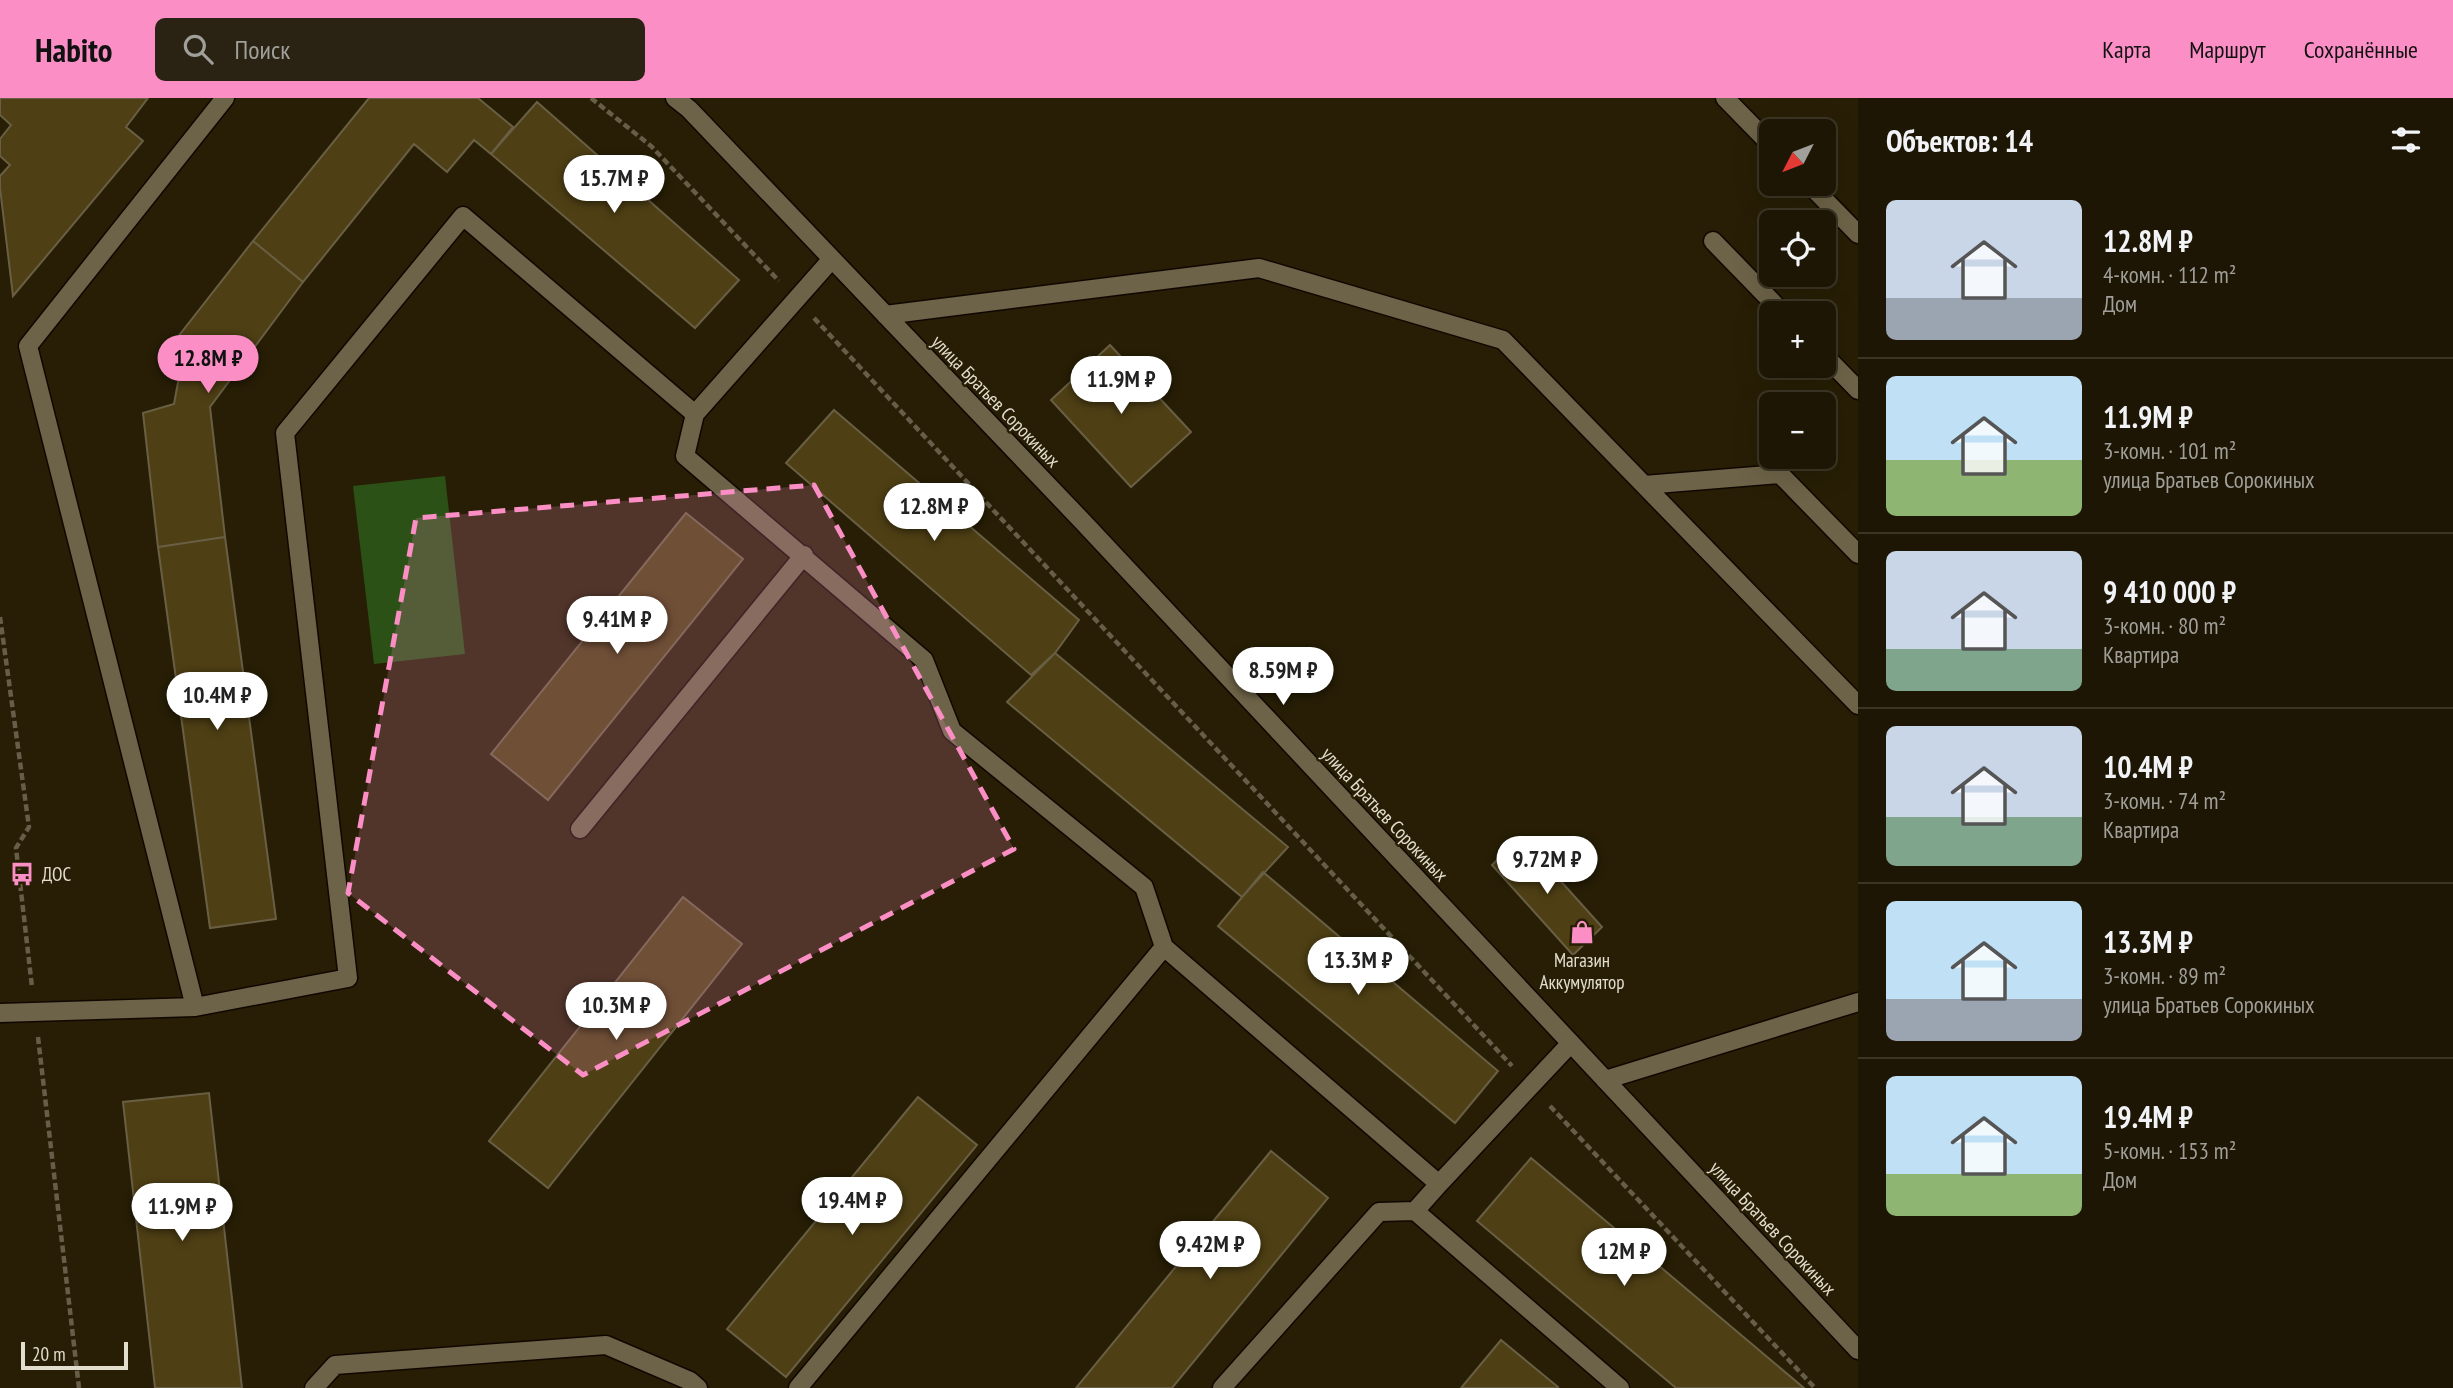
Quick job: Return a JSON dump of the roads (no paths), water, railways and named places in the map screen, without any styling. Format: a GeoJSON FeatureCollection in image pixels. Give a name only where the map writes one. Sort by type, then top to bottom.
{"type":"FeatureCollection","features":[{"type":"Feature","properties":{"kind":"street"},"geometry":{"type":"LineString","coordinates":[[195,1007],[28,346],[225,98]]}},
{"type":"Feature","properties":{"kind":"street","name":"улица Братьев Сорокиных"},"geometry":{"type":"LineString","coordinates":[[675,98],[689,109],[1084,523],[1858,1350]]}},
{"type":"Feature","properties":{"kind":"street"},"geometry":{"type":"LineString","coordinates":[[1725,98],[1759,133]]}},
{"type":"Feature","properties":{"kind":"street"},"geometry":{"type":"LineString","coordinates":[[1821,196],[1858,234]]}},
{"type":"Feature","properties":{"kind":"street"},"geometry":{"type":"LineString","coordinates":[[0,1013],[195,1007],[348,978],[285,433],[463,216],[695,414]]}},
{"type":"Feature","properties":{"kind":"street"},"geometry":{"type":"LineString","coordinates":[[1713,242],[1771,301]]}},
{"type":"Feature","properties":{"kind":"street"},"geometry":{"type":"LineString","coordinates":[[831,260],[695,414],[685,456],[924,660],[952,730],[1144,887],[1164,947],[1439,1184]]}},
{"type":"Feature","properties":{"kind":"street"},"geometry":{"type":"LineString","coordinates":[[885,315],[1259,268],[1503,340],[1858,705]]}},
{"type":"Feature","properties":{"kind":"street"},"geometry":{"type":"LineString","coordinates":[[1836,367],[1858,390]]}},
{"type":"Feature","properties":{"kind":"street"},"geometry":{"type":"LineString","coordinates":[[1644,485],[1780,474],[1858,554]]}},
{"type":"Feature","properties":{"kind":"street"},"geometry":{"type":"LineString","coordinates":[[580,829],[804,555]]}},
{"type":"Feature","properties":{"kind":"street"},"geometry":{"type":"LineString","coordinates":[[798,1388],[1164,947]]}},
{"type":"Feature","properties":{"kind":"street"},"geometry":{"type":"LineString","coordinates":[[1605,1080],[1858,1002]]}},
{"type":"Feature","properties":{"kind":"street"},"geometry":{"type":"LineString","coordinates":[[1415,1211],[1571,1043]]}},
{"type":"Feature","properties":{"kind":"street"},"geometry":{"type":"LineString","coordinates":[[1222,1388],[1379,1212],[1415,1211],[1620,1388]]}},
{"type":"Feature","properties":{"kind":"street"},"geometry":{"type":"LineString","coordinates":[[314,1388],[335,1365],[606,1345],[690,1381],[698,1388]]}},
{"type":"Feature","properties":{"kind":"place","name":"ДОС"},"geometry":{"type":"Point","coordinates":[22,874]}},
{"type":"Feature","properties":{"kind":"place","name":"Магазин Аккумулятор"},"geometry":{"type":"Point","coordinates":[1582,932]}}]}
